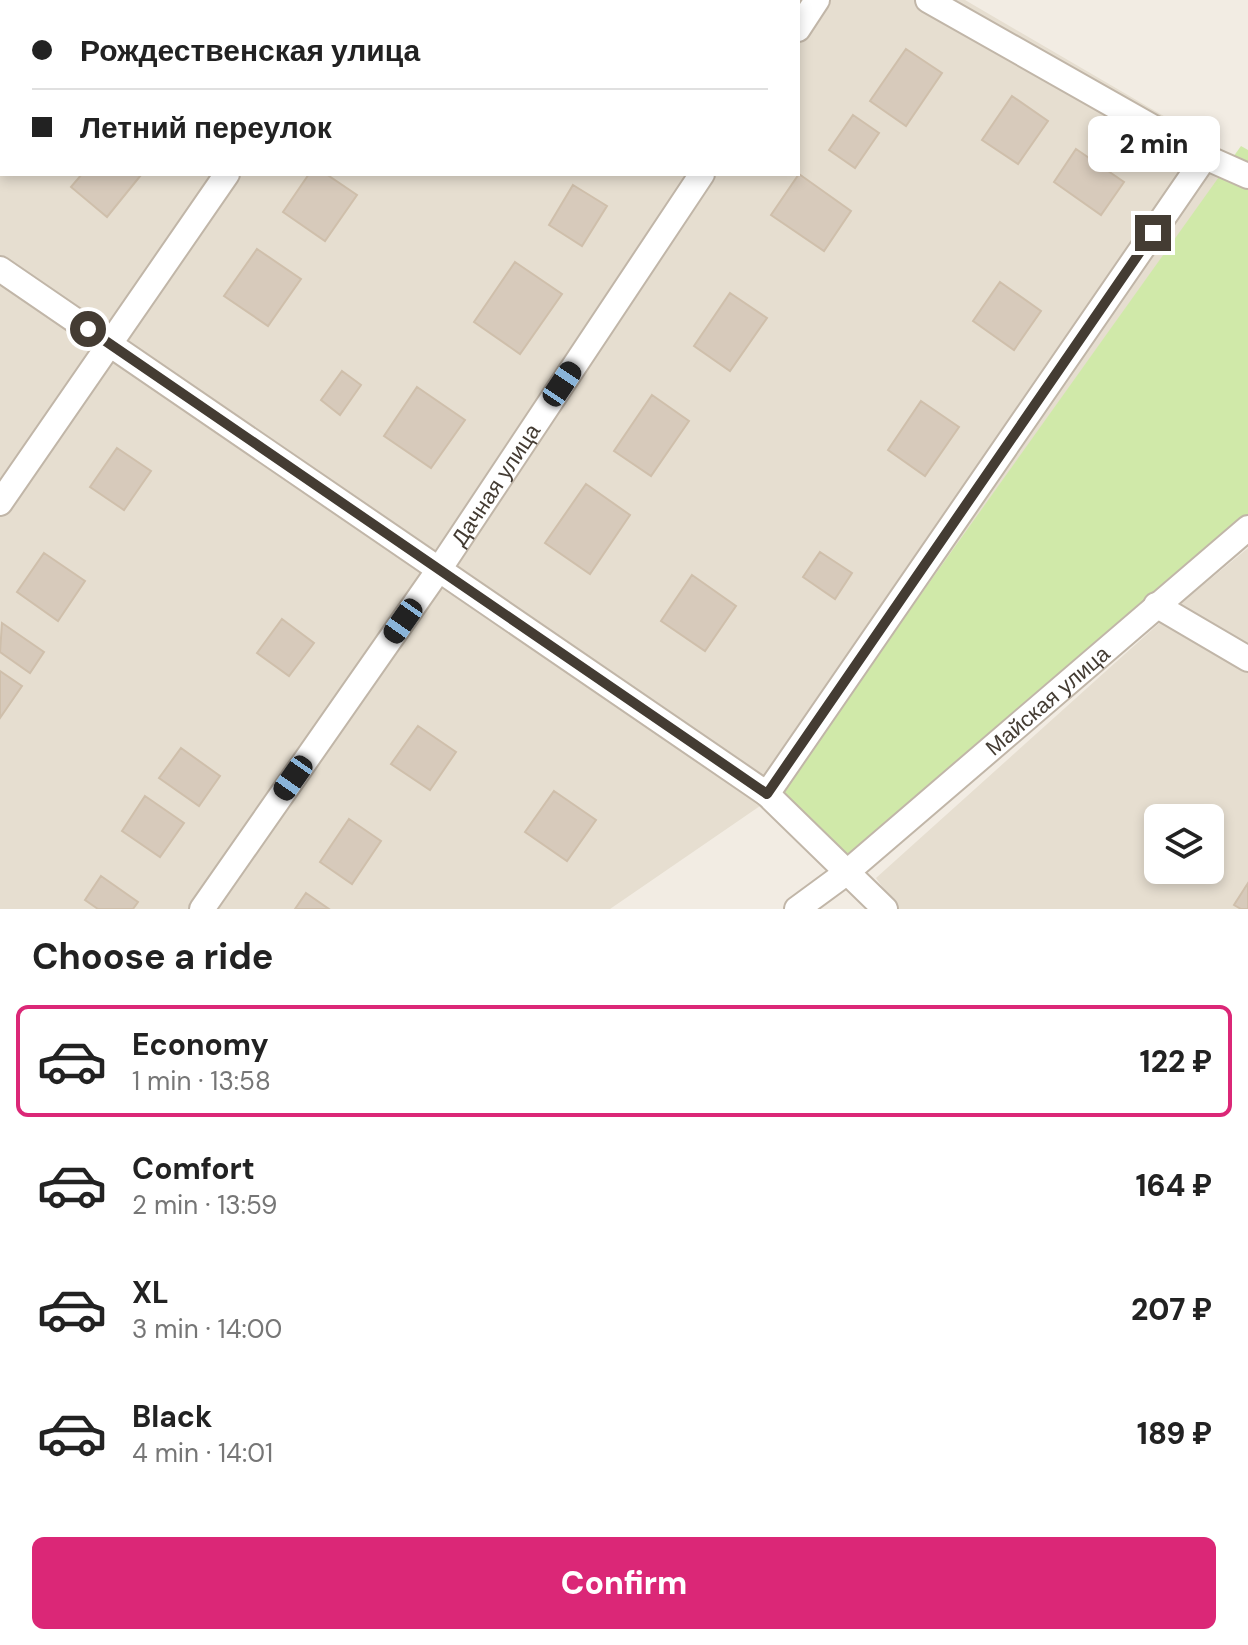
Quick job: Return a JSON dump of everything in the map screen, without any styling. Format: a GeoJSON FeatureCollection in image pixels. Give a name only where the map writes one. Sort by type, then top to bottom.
{"type":"FeatureCollection","features":[{"type":"Feature","properties":{"kind":"street"},"geometry":{"type":"LineString","coordinates":[[800,26],[817,0]]}},
{"type":"Feature","properties":{"kind":"street"},"geometry":{"type":"LineString","coordinates":[[928,0],[1205,157],[1248,176]]}},
{"type":"Feature","properties":{"kind":"street"},"geometry":{"type":"LineString","coordinates":[[767,794],[1205,157]]}},
{"type":"Feature","properties":{"kind":"street"},"geometry":{"type":"LineString","coordinates":[[0,503],[226,176]]}},
{"type":"Feature","properties":{"kind":"street","name":"Дачная улица"},"geometry":{"type":"LineString","coordinates":[[202,909],[440,568],[701,176]]}},
{"type":"Feature","properties":{"kind":"street"},"geometry":{"type":"LineString","coordinates":[[0,269],[767,794],[885,909]]}},
{"type":"Feature","properties":{"kind":"street","name":"Майская улица"},"geometry":{"type":"LineString","coordinates":[[797,909],[846,873],[1248,528]]}},
{"type":"Feature","properties":{"kind":"street"},"geometry":{"type":"LineString","coordinates":[[1156,605],[1248,659]]}},
{"type":"Feature","properties":{"kind":"shaded area"},"geometry":{"type":"Polygon","coordinates":[[[800,0],[965,0],[1234,157],[779,793],[610,909],[0,909],[0,176],[800,176],[800,0]]]}},
{"type":"Feature","properties":{"kind":"shaded area"},"geometry":{"type":"Polygon","coordinates":[[[1248,548],[1248,909],[898,909],[876,878],[1185,600],[1248,548]]]}},
{"type":"Feature","properties":{"kind":"green space"},"geometry":{"type":"Polygon","coordinates":[[[1241,146],[1248,150],[1248,517],[845,860],[779,793],[1241,146]]]}},
{"type":"Feature","properties":{"kind":"building"},"geometry":{"type":"Polygon","coordinates":[[[906,49],[942,73],[906,126],[870,101],[906,49]]]}},
{"type":"Feature","properties":{"kind":"building"},"geometry":{"type":"Polygon","coordinates":[[[1012,96],[1048,121],[1018,164],[982,140],[1012,96]]]}},
{"type":"Feature","properties":{"kind":"building"},"geometry":{"type":"Polygon","coordinates":[[[853,115],[879,133],[855,168],[829,150],[853,115]]]}},
{"type":"Feature","properties":{"kind":"building"},"geometry":{"type":"Polygon","coordinates":[[[1076,149],[1124,182],[1101,215],[1054,182],[1076,149]]]}},
{"type":"Feature","properties":{"kind":"building"},"geometry":{"type":"Polygon","coordinates":[[[800,175],[851,211],[824,251],[771,215],[800,175]]]}},
{"type":"Feature","properties":{"kind":"building"},"geometry":{"type":"Polygon","coordinates":[[[80,176],[140,176],[107,217],[71,187],[80,176]]]}},
{"type":"Feature","properties":{"kind":"building"},"geometry":{"type":"Polygon","coordinates":[[[308,176],[329,176],[357,195],[325,241],[283,212],[308,176]]]}},
{"type":"Feature","properties":{"kind":"building"},"geometry":{"type":"Polygon","coordinates":[[[573,185],[607,206],[582,246],[549,225],[573,185]]]}},
{"type":"Feature","properties":{"kind":"building"},"geometry":{"type":"Polygon","coordinates":[[[257,249],[301,279],[268,326],[224,296],[257,249]]]}},
{"type":"Feature","properties":{"kind":"building"},"geometry":{"type":"Polygon","coordinates":[[[515,262],[562,294],[520,354],[474,322],[515,262]]]}},
{"type":"Feature","properties":{"kind":"building"},"geometry":{"type":"Polygon","coordinates":[[[1000,282],[1041,311],[1014,350],[973,321],[1000,282]]]}},
{"type":"Feature","properties":{"kind":"building"},"geometry":{"type":"Polygon","coordinates":[[[730,293],[767,318],[730,371],[694,346],[730,293]]]}},
{"type":"Feature","properties":{"kind":"building"},"geometry":{"type":"Polygon","coordinates":[[[342,371],[361,385],[340,415],[321,400],[342,371]]]}},
{"type":"Feature","properties":{"kind":"building"},"geometry":{"type":"Polygon","coordinates":[[[417,387],[465,420],[431,468],[384,436],[417,387]]]}},
{"type":"Feature","properties":{"kind":"building"},"geometry":{"type":"Polygon","coordinates":[[[652,395],[689,421],[651,476],[614,451],[652,395]]]}},
{"type":"Feature","properties":{"kind":"building"},"geometry":{"type":"Polygon","coordinates":[[[921,401],[959,427],[925,476],[888,450],[921,401]]]}},
{"type":"Feature","properties":{"kind":"building"},"geometry":{"type":"Polygon","coordinates":[[[117,448],[151,471],[124,510],[90,487],[117,448]]]}},
{"type":"Feature","properties":{"kind":"building"},"geometry":{"type":"Polygon","coordinates":[[[586,484],[630,515],[590,574],[545,543],[586,484]]]}},
{"type":"Feature","properties":{"kind":"building"},"geometry":{"type":"Polygon","coordinates":[[[820,552],[852,573],[835,599],[803,577],[820,552]]]}},
{"type":"Feature","properties":{"kind":"building"},"geometry":{"type":"Polygon","coordinates":[[[44,553],[85,581],[58,621],[17,592],[44,553]]]}},
{"type":"Feature","properties":{"kind":"building"},"geometry":{"type":"Polygon","coordinates":[[[692,575],[736,606],[705,651],[661,621],[692,575]]]}},
{"type":"Feature","properties":{"kind":"building"},"geometry":{"type":"Polygon","coordinates":[[[282,619],[314,643],[289,676],[257,653],[282,619]]]}},
{"type":"Feature","properties":{"kind":"building"},"geometry":{"type":"Polygon","coordinates":[[[2,623],[44,652],[30,673],[0,652],[2,623]]]}},
{"type":"Feature","properties":{"kind":"building"},"geometry":{"type":"Polygon","coordinates":[[[0,671],[22,686],[0,718],[0,671]]]}},
{"type":"Feature","properties":{"kind":"building"},"geometry":{"type":"Polygon","coordinates":[[[418,726],[456,752],[430,790],[391,764],[418,726]]]}},
{"type":"Feature","properties":{"kind":"building"},"geometry":{"type":"Polygon","coordinates":[[[181,748],[220,776],[199,806],[159,778],[181,748]]]}},
{"type":"Feature","properties":{"kind":"building"},"geometry":{"type":"Polygon","coordinates":[[[554,791],[596,820],[567,861],[525,832],[554,791]]]}},
{"type":"Feature","properties":{"kind":"building"},"geometry":{"type":"Polygon","coordinates":[[[145,796],[184,823],[160,857],[122,831],[145,796]]]}},
{"type":"Feature","properties":{"kind":"building"},"geometry":{"type":"Polygon","coordinates":[[[349,819],[381,841],[352,884],[320,862],[349,819]]]}},
{"type":"Feature","properties":{"kind":"building"},"geometry":{"type":"Polygon","coordinates":[[[101,876],[138,902],[133,909],[98,909],[85,900],[101,876]]]}},
{"type":"Feature","properties":{"kind":"building"},"geometry":{"type":"Polygon","coordinates":[[[1248,883],[1248,909],[1241,909],[1234,905],[1248,883]]]}},
{"type":"Feature","properties":{"kind":"building"},"geometry":{"type":"Polygon","coordinates":[[[306,893],[329,909],[295,909],[306,893]]]}},
{"type":"Feature","properties":{"kind":"route"},"geometry":{"type":"LineString","coordinates":[[88,329],[767,794],[1153,233]]}}]}
